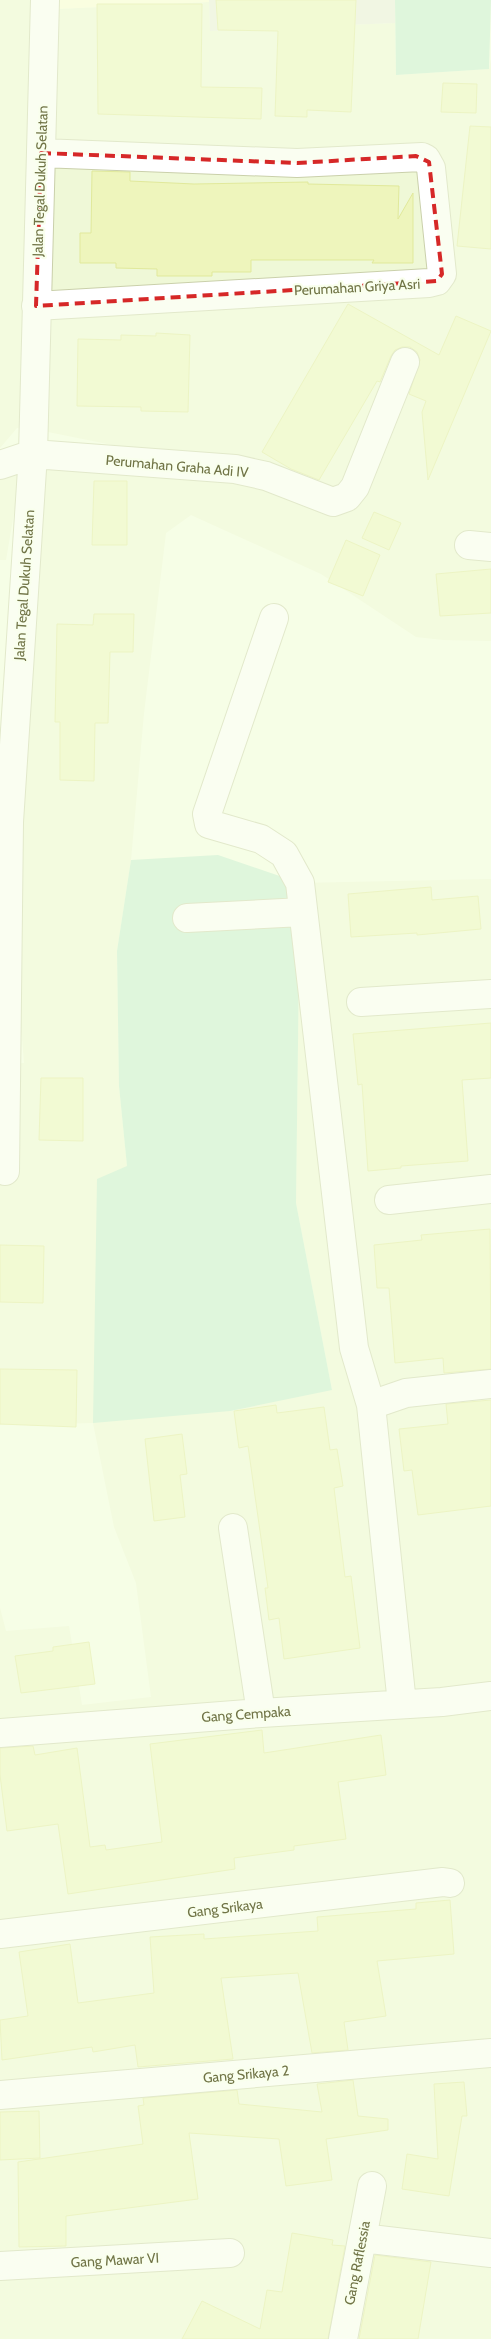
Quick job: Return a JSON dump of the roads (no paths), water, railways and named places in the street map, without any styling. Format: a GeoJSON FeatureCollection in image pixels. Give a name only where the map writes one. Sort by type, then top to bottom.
{"type":"FeatureCollection","features":[{"type":"Feature","properties":{"kind":"street","name":"Jalan Tegal Dukuh Selatan"},"geometry":{"type":"LineString","coordinates":[[5,1171],[9,822],[32,454],[45,0]]}},
{"type":"Feature","properties":{"kind":"street","name":"Perumahan Griya Asri"},"geometry":{"type":"LineString","coordinates":[[36,306],[429,283],[437,281],[442,274],[431,168],[426,159],[422,157],[297,163],[41,153]]}},
{"type":"Feature","properties":{"kind":"street","name":"Perumahan Graha Adi IV"},"geometry":{"type":"LineString","coordinates":[[32,454],[235,469],[266,476],[333,502],[347,497],[355,487],[405,362]]}},
{"type":"Feature","properties":{"kind":"street"},"geometry":{"type":"LineString","coordinates":[[0,465],[32,454]]}},
{"type":"Feature","properties":{"kind":"street"},"geometry":{"type":"LineString","coordinates":[[274,618],[207,814],[209,824],[262,839],[284,854],[300,883],[354,1348],[371,1405],[402,1704]]}},
{"type":"Feature","properties":{"kind":"street"},"geometry":{"type":"LineString","coordinates":[[187,918],[302,912]]}},
{"type":"Feature","properties":{"kind":"street"},"geometry":{"type":"LineString","coordinates":[[360,1002],[491,994]]}},
{"type":"Feature","properties":{"kind":"street"},"geometry":{"type":"LineString","coordinates":[[388,1200],[491,1189]]}},
{"type":"Feature","properties":{"kind":"street"},"geometry":{"type":"LineString","coordinates":[[371,1405],[406,1393],[491,1384]]}},
{"type":"Feature","properties":{"kind":"street"},"geometry":{"type":"LineString","coordinates":[[233,1528],[261,1712]]}},
{"type":"Feature","properties":{"kind":"street","name":"Gang Cempaka"},"geometry":{"type":"LineString","coordinates":[[0,1733],[261,1712],[442,1702],[491,1696]]}},
{"type":"Feature","properties":{"kind":"street","name":"Gang Srikaya"},"geometry":{"type":"LineString","coordinates":[[0,1934],[443,1882],[450,1883]]}},
{"type":"Feature","properties":{"kind":"street","name":"Gang Srikaya 2"},"geometry":{"type":"LineString","coordinates":[[0,2095],[491,2053]]}},
{"type":"Feature","properties":{"kind":"street","name":"Gang Raflessia"},"geometry":{"type":"LineString","coordinates":[[343,2339],[372,2186]]}},
{"type":"Feature","properties":{"kind":"street"},"geometry":{"type":"LineString","coordinates":[[362,2238],[491,2253]]}},
{"type":"Feature","properties":{"kind":"street","name":"Gang Mawar VI"},"geometry":{"type":"LineString","coordinates":[[0,2266],[230,2254]]}}]}
